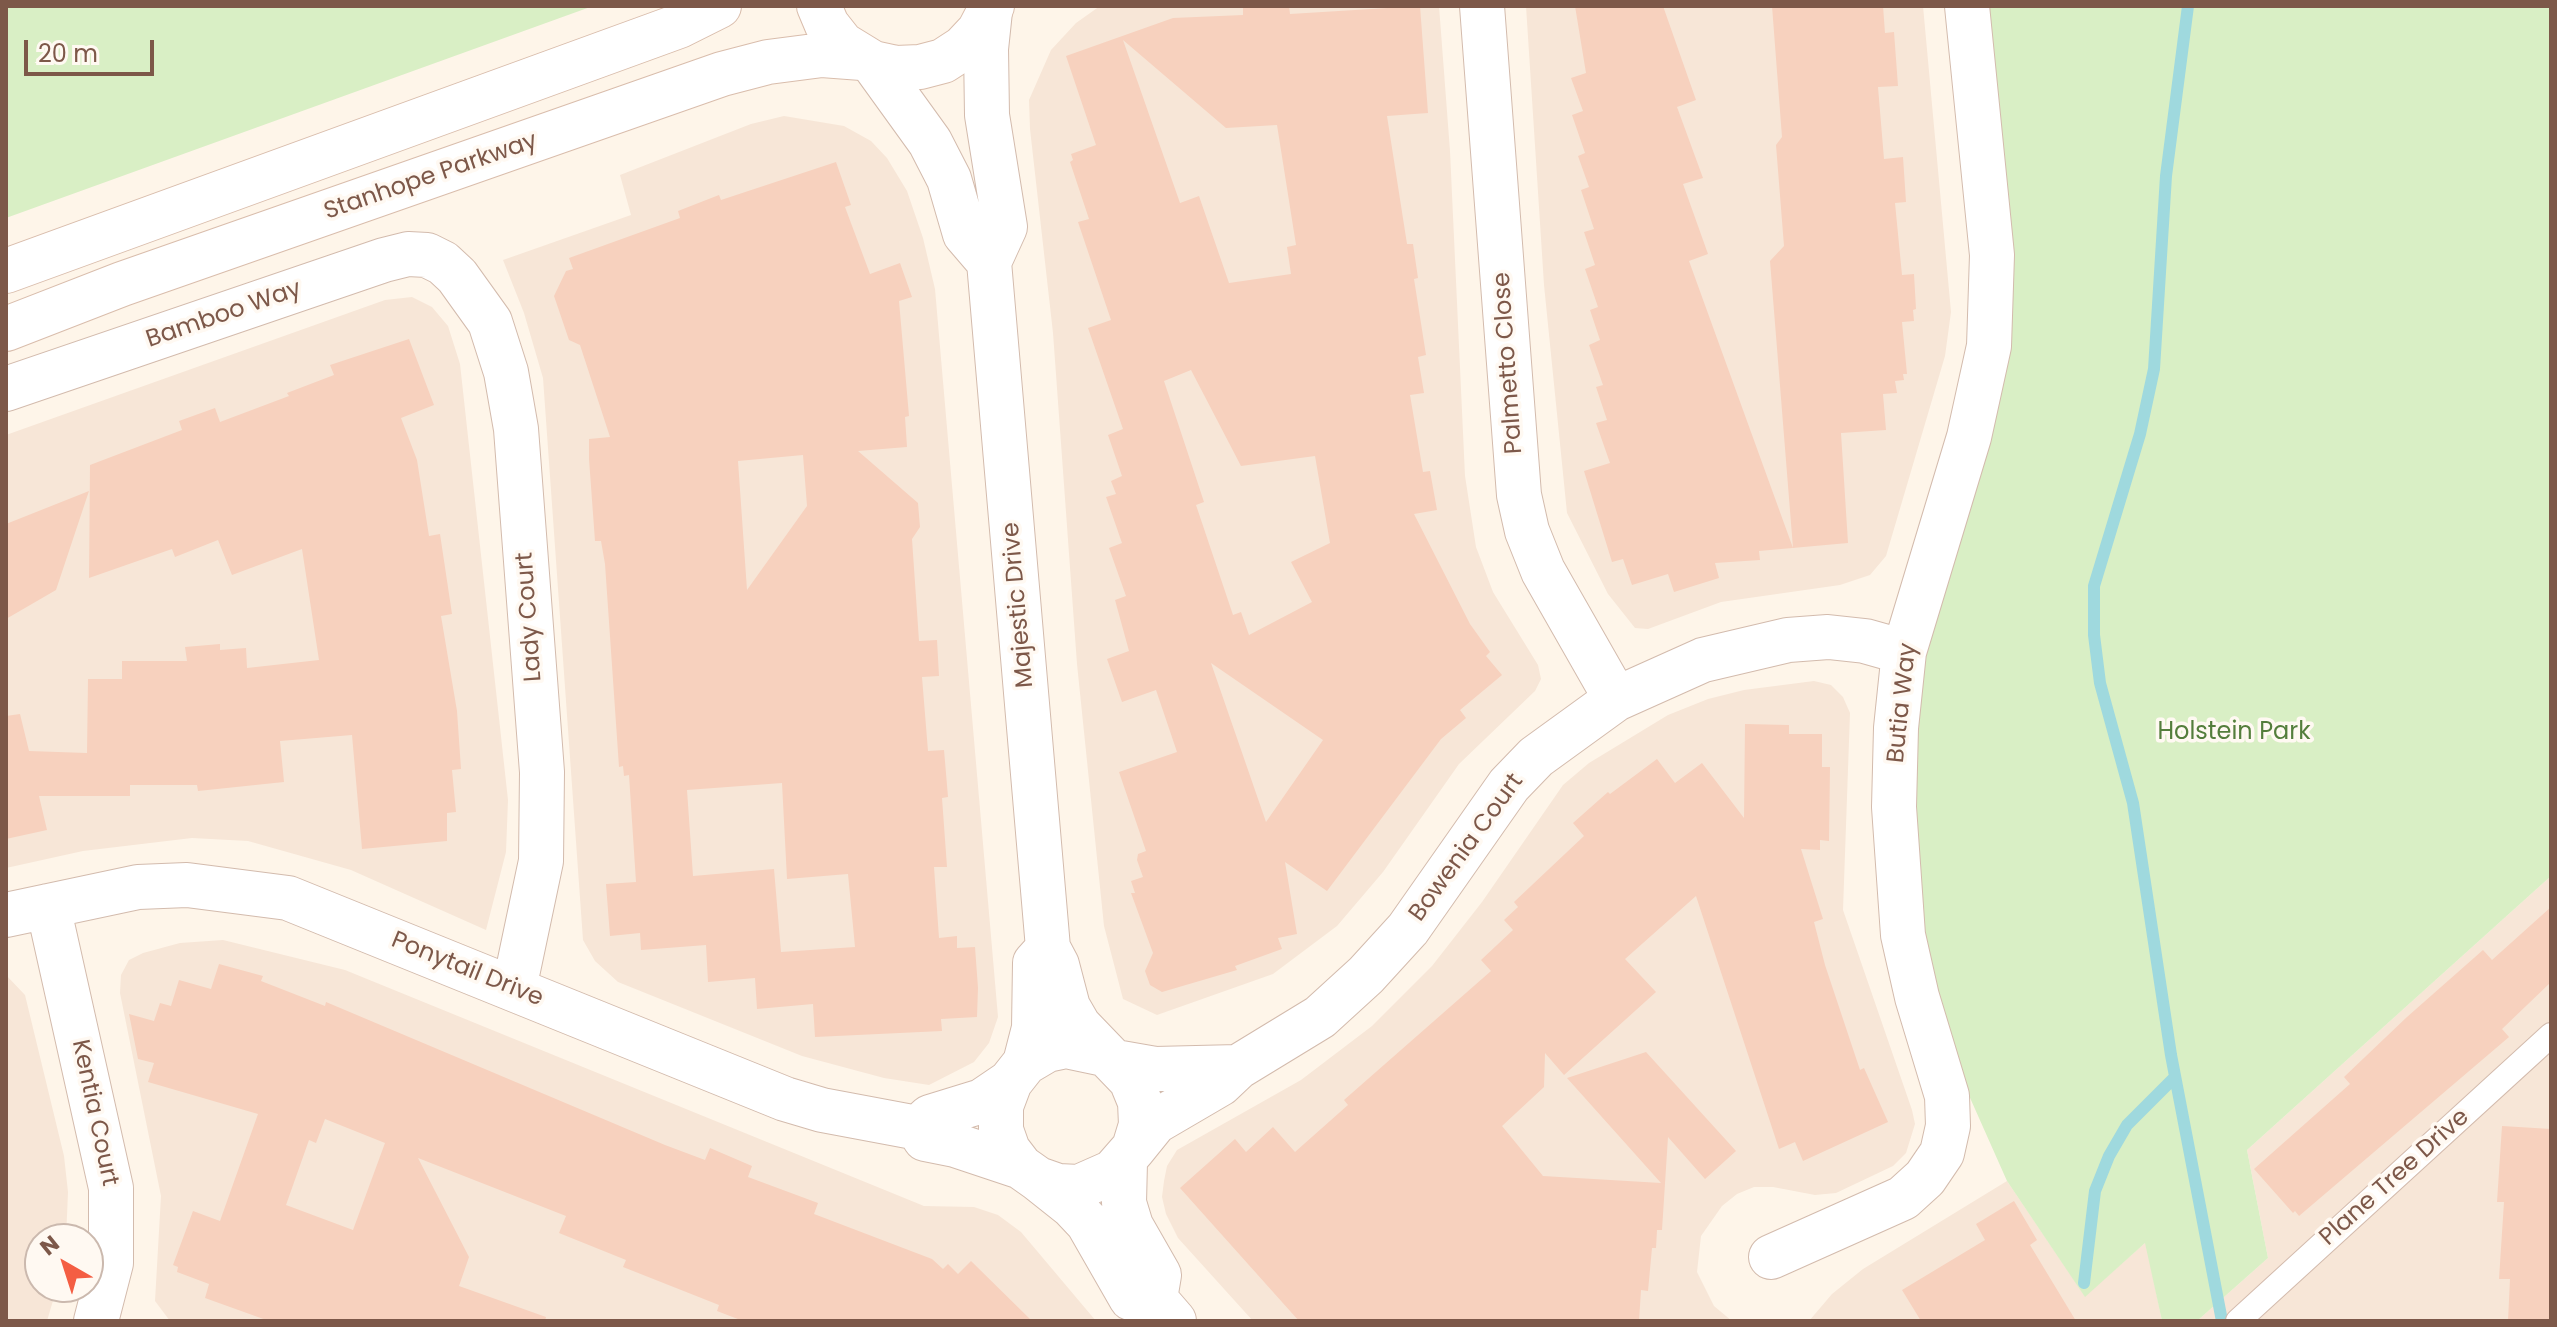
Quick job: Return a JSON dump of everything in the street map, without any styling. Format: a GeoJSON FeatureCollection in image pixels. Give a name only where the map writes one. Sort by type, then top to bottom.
{"type":"FeatureCollection","features":[{"type":"Feature","properties":{"kind":"street"},"geometry":{"type":"LineString","coordinates":[[6,271],[679,26],[719,6]]}},
{"type":"Feature","properties":{"kind":"street"},"geometry":{"type":"LineString","coordinates":[[819,6],[827,25],[842,44],[868,61],[930,142],[949,179],[965,234],[989,262]]}},
{"type":"Feature","properties":{"kind":"street","name":"Palmetto Close"},"geometry":{"type":"LineString","coordinates":[[1482,6],[1519,495],[1527,531],[1543,571],[1616,699]]}},
{"type":"Feature","properties":{"kind":"street","name":"Butia Way"},"geometry":{"type":"LineString","coordinates":[[1771,1257],[1903,1198],[1925,1178],[1942,1153],[1948,1126],[1947,1096],[1917,997],[1903,935],[1897,876],[1896,728],[1904,652],[1969,437],[1989,346],[1992,255],[1967,6]]}},
{"type":"Feature","properties":{"kind":"street","name":"Stanhope Parkway"},"geometry":{"type":"LineString","coordinates":[[6,329],[122,284],[722,74],[768,62],[822,55],[920,67],[943,61],[963,48],[979,31],[991,8]]}},
{"type":"Feature","properties":{"kind":"street","name":"Majestic Drive"},"geometry":{"type":"LineString","coordinates":[[991,8],[986,61],[987,115],[1005,227],[989,262],[1048,948],[1057,965],[1068,1007],[1079,1026],[1110,1058]]}},
{"type":"Feature","properties":{"kind":"street","name":"Bamboo Way"},"geometry":{"type":"LineString","coordinates":[[6,389],[384,260],[417,255],[443,263]]}},
{"type":"Feature","properties":{"kind":"street","name":"Lady Court"},"geometry":{"type":"LineString","coordinates":[[443,263],[474,296],[490,322],[506,372],[516,429],[542,772],[541,861],[514,989]]}},
{"type":"Feature","properties":{"kind":"street","name":"Bowenia Court"},"geometry":{"type":"LineString","coordinates":[[1130,1155],[1155,1122],[1220,1084],[1238,1067],[1320,1017],[1366,975],[1408,929],[1509,785],[1536,757],[1616,699],[1703,660],[1788,640],[1828,637],[1865,641],[1904,652]]}},
{"type":"Feature","properties":{"kind":"street","name":"Ponytail Drive"},"geometry":{"type":"LineString","coordinates":[[6,915],[138,887],[187,885],[288,898],[785,1099],[822,1110],[918,1128],[925,1139],[1030,1173]]}},
{"type":"Feature","properties":{"kind":"street","name":"Kentia Court"},"geometry":{"type":"LineString","coordinates":[[48,906],[111,1188],[111,1263],[96,1321]]}},
{"type":"Feature","properties":{"kind":"street","name":"Majestic Drive"},"geometry":{"type":"LineString","coordinates":[[1018,1072],[1035,1016],[1035,963],[1048,948]]}},
{"type":"Feature","properties":{"kind":"street"},"geometry":{"type":"LineString","coordinates":[[918,1128],[930,1117],[982,1101],[1018,1072],[1047,1050],[1066,1046],[1110,1058],[1131,1080],[1140,1102],[1141,1125],[1130,1155],[1124,1203],[1131,1226],[1159,1275],[1164,1310],[1131,1298],[1088,1223],[1008,1150],[1001,1130],[1001,1106],[1018,1072]]}},
{"type":"Feature","properties":{"kind":"street","name":"Bowenia Court"},"geometry":{"type":"LineString","coordinates":[[1110,1058],[1155,1069],[1238,1067]]}},
{"type":"Feature","properties":{"kind":"street"},"geometry":{"type":"LineString","coordinates":[[1030,1173],[1058,1186],[1079,1187],[1101,1180],[1130,1155]]}},
{"type":"Feature","properties":{"kind":"lane","name":"Plane Tree Drive"},"geometry":{"type":"LineString","coordinates":[[2238,1321],[2551,1035]]}},
{"type":"Feature","properties":{"kind":"shaded area"},"geometry":{"type":"Polygon","coordinates":[[[1100,6],[1439,6],[1450,151],[1465,476],[1476,547],[1493,592],[1538,665],[1541,679],[1535,691],[1459,764],[1383,872],[1337,926],[1273,974],[1157,1015],[1123,999],[1104,926],[1077,664],[1053,333],[1030,129],[1029,100],[1051,50],[1076,23],[1100,6]]]}},
{"type":"Feature","properties":{"kind":"shaded area"},"geometry":{"type":"Polygon","coordinates":[[[1526,6],[1923,6],[1951,312],[1945,356],[1886,556],[1870,575],[1840,585],[1721,602],[1648,629],[1635,628],[1608,594],[1567,513],[1544,285],[1526,6]]]}},
{"type":"Feature","properties":{"kind":"shaded area"},"geometry":{"type":"Polygon","coordinates":[[[784,116],[844,126],[871,141],[887,158],[907,191],[923,238],[935,289],[998,1017],[989,1043],[974,1062],[929,1085],[884,1078],[802,1056],[618,982],[595,961],[583,940],[543,378],[524,313],[503,260],[631,215],[620,175],[751,124],[784,116]]]}},
{"type":"Feature","properties":{"kind":"shaded area"},"geometry":{"type":"Polygon","coordinates":[[[412,297],[432,307],[448,326],[460,364],[508,800],[506,852],[486,930],[351,870],[248,841],[192,838],[83,851],[6,868],[6,435],[385,300],[412,297]]]}},
{"type":"Feature","properties":{"kind":"shaded area"},"geometry":{"type":"Polygon","coordinates":[[[1814,681],[1831,685],[1843,697],[1850,713],[1843,910],[1912,1110],[1915,1124],[1906,1153],[1893,1166],[1836,1193],[1815,1195],[1773,1187],[1754,1187],[1737,1194],[1722,1206],[1701,1236],[1697,1272],[1714,1306],[1732,1321],[1253,1321],[1178,1238],[1166,1214],[1162,1197],[1164,1181],[1167,1166],[1177,1150],[1301,1080],[1372,1026],[1432,966],[1482,902],[1563,785],[1589,763],[1668,715],[1708,699],[1744,690],[1814,681]]]}},
{"type":"Feature","properties":{"kind":"shaded area"},"geometry":{"type":"Polygon","coordinates":[[[2551,876],[2551,1321],[2197,1321],[2268,1258],[2247,1150],[2551,876]]]}},
{"type":"Feature","properties":{"kind":"shaded area"},"geometry":{"type":"Polygon","coordinates":[[[223,940],[345,970],[924,1206],[974,1207],[998,1215],[1021,1232],[1096,1321],[170,1321],[155,1301],[161,1196],[120,993],[121,975],[129,960],[143,953],[180,943],[223,940]]]}},
{"type":"Feature","properties":{"kind":"shaded area"},"geometry":{"type":"Polygon","coordinates":[[[6,975],[25,995],[64,1156],[68,1192],[67,1223],[24,1223],[24,1303],[52,1303],[47,1321],[6,1321],[6,975]]]}},
{"type":"Feature","properties":{"kind":"shaded area"},"geometry":{"type":"Polygon","coordinates":[[[2007,1181],[2085,1296],[2146,1242],[2162,1321],[1809,1321],[1832,1294],[1863,1269],[2007,1181]]]}},
{"type":"Feature","properties":{"kind":"green space"},"geometry":{"type":"Polygon","coordinates":[[[6,6],[593,6],[6,218],[6,6]]]}},
{"type":"Feature","properties":{"kind":"green space","name":"Holstein Park"},"geometry":{"type":"Polygon","coordinates":[[[1986,6],[2551,6],[2551,876],[2247,1150],[2268,1258],[2197,1321],[2162,1321],[2145,1243],[2085,1297],[2007,1181],[1963,1082],[1935,989],[1920,907],[1912,796],[1926,649],[1995,416],[1986,6]]]}},
{"type":"Feature","properties":{"kind":"building"},"geometry":{"type":"Polygon","coordinates":[[[1243,6],[1289,6],[1290,14],[1420,6],[1428,113],[1387,116],[1407,244],[1413,244],[1418,278],[1414,279],[1426,355],[1418,357],[1424,393],[1410,395],[1423,472],[1430,471],[1437,510],[1414,514],[1470,624],[1490,652],[1486,656],[1502,675],[1460,710],[1466,718],[1441,739],[1327,891],[1285,862],[1297,934],[1278,938],[1282,949],[1235,966],[1237,970],[1162,992],[1150,985],[1145,971],[1153,953],[1131,893],[1135,893],[1131,881],[1143,877],[1137,860],[1138,854],[1146,851],[1119,772],[1177,752],[1156,690],[1122,702],[1107,659],[1129,651],[1115,600],[1126,596],[1109,548],[1122,543],[1106,497],[1116,494],[1111,481],[1122,476],[1108,435],[1123,429],[1088,328],[1111,320],[1078,222],[1089,219],[1070,162],[1073,160],[1071,154],[1096,145],[1066,56],[1173,18],[1243,15],[1243,6]],[[1123,40],[1180,203],[1199,196],[1229,283],[1291,274],[1287,247],[1296,245],[1277,125],[1226,128],[1123,40]],[[1191,370],[1164,381],[1204,502],[1196,505],[1233,615],[1241,612],[1249,635],[1312,602],[1291,562],[1330,543],[1315,456],[1241,466],[1191,370]],[[1211,663],[1266,822],[1323,740],[1211,663]]]}},
{"type":"Feature","properties":{"kind":"building"},"geometry":{"type":"Polygon","coordinates":[[[1575,6],[1663,6],[1696,100],[1677,107],[1703,178],[1683,184],[1708,254],[1689,261],[1793,548],[1759,551],[1760,560],[1715,563],[1719,578],[1674,592],[1668,574],[1632,585],[1623,559],[1612,562],[1584,471],[1610,463],[1596,423],[1607,420],[1596,387],[1603,385],[1589,345],[1600,340],[1590,310],[1598,307],[1585,269],[1595,265],[1584,232],[1594,229],[1581,190],[1589,187],[1578,156],[1585,153],[1572,115],[1583,111],[1571,78],[1586,73],[1575,6]]]}},
{"type":"Feature","properties":{"kind":"building"},"geometry":{"type":"Polygon","coordinates":[[[1772,6],[1883,6],[1885,33],[1894,32],[1898,86],[1878,87],[1884,159],[1903,157],[1906,202],[1895,203],[1902,275],[1914,274],[1914,321],[1902,322],[1907,374],[1903,374],[1904,380],[1895,381],[1897,393],[1883,394],[1886,430],[1841,433],[1848,543],[1793,548],[1770,261],[1784,246],[1776,145],[1782,137],[1772,6]]]}},
{"type":"Feature","properties":{"kind":"building"},"geometry":{"type":"Polygon","coordinates":[[[836,162],[851,205],[845,207],[870,274],[900,263],[912,297],[899,301],[909,416],[905,417],[907,447],[858,451],[918,503],[920,527],[912,539],[919,641],[937,640],[939,676],[922,677],[928,751],[944,750],[948,797],[942,798],[947,867],[934,867],[939,938],[957,936],[957,948],[975,947],[978,988],[977,1017],[941,1019],[942,1031],[815,1037],[813,1004],[757,1009],[755,978],[708,982],[706,945],[641,950],[640,933],[610,936],[606,884],[636,882],[629,775],[624,776],[623,766],[619,767],[605,564],[601,541],[595,541],[589,459],[589,439],[610,437],[580,345],[569,340],[554,296],[566,271],[573,269],[569,258],[680,218],[678,211],[719,195],[721,200],[836,162]],[[803,455],[738,461],[747,590],[807,506],[803,455]],[[782,783],[687,790],[693,876],[774,869],[781,952],[855,947],[848,874],[787,879],[782,783]]]}},
{"type":"Feature","properties":{"kind":"building"},"geometry":{"type":"Polygon","coordinates":[[[409,339],[434,405],[401,418],[417,460],[429,536],[440,534],[452,614],[441,616],[457,711],[461,769],[452,770],[456,812],[447,813],[447,841],[362,849],[352,735],[280,741],[284,782],[198,791],[197,785],[130,785],[130,796],[39,796],[47,830],[6,839],[6,716],[20,714],[29,751],[87,753],[88,679],[122,679],[122,661],[187,661],[185,647],[220,644],[220,650],[246,648],[247,668],[319,660],[302,549],[232,575],[218,540],[175,557],[172,549],[89,578],[90,465],[182,430],[179,421],[215,408],[220,422],[289,396],[287,393],[334,375],[330,365],[409,339]]]}},
{"type":"Feature","properties":{"kind":"building"},"geometry":{"type":"Polygon","coordinates":[[[89,491],[56,590],[6,619],[6,524],[89,491]]]}},
{"type":"Feature","properties":{"kind":"building"},"geometry":{"type":"Polygon","coordinates":[[[1745,724],[1789,725],[1789,734],[1822,734],[1822,767],[1830,767],[1829,841],[1820,840],[1820,850],[1801,849],[1823,919],[1814,922],[1825,965],[1860,1070],[1864,1068],[1888,1122],[1803,1161],[1795,1142],[1779,1149],[1696,896],[1625,959],[1656,992],[1564,1075],[1545,1053],[1544,1087],[1502,1126],[1543,1176],[1661,1183],[1567,1078],[1646,1052],[1736,1151],[1705,1179],[1668,1137],[1662,1230],[1657,1230],[1656,1248],[1652,1248],[1648,1291],[1641,1290],[1639,1321],[1299,1321],[1180,1188],[1235,1139],[1246,1152],[1273,1127],[1295,1152],[1348,1105],[1344,1100],[1491,971],[1481,960],[1513,930],[1504,920],[1518,907],[1514,902],[1584,836],[1573,823],[1608,792],[1610,794],[1657,759],[1675,783],[1702,763],[1744,818],[1745,724]]]}},
{"type":"Feature","properties":{"kind":"building"},"geometry":{"type":"Polygon","coordinates":[[[2551,907],[2551,982],[2502,1029],[2509,1037],[2299,1216],[2295,1211],[2293,1213],[2254,1169],[2350,1084],[2344,1077],[2407,1017],[2483,950],[2492,960],[2551,907]]]}},
{"type":"Feature","properties":{"kind":"building"},"geometry":{"type":"Polygon","coordinates":[[[219,964],[263,976],[261,981],[325,1006],[326,1002],[665,1145],[705,1160],[710,1148],[752,1166],[748,1177],[818,1203],[814,1214],[932,1259],[943,1269],[948,1264],[958,1274],[971,1261],[1032,1321],[743,1321],[717,1311],[719,1305],[623,1267],[626,1260],[559,1233],[566,1216],[418,1158],[469,1257],[459,1286],[546,1317],[545,1321],[269,1321],[205,1298],[209,1284],[177,1272],[178,1267],[173,1265],[193,1211],[220,1221],[258,1114],[148,1082],[154,1063],[138,1059],[129,1014],[154,1021],[160,1003],[171,1006],[179,980],[211,989],[219,964]],[[325,1119],[316,1143],[309,1140],[286,1205],[353,1230],[385,1143],[325,1119]]]}},
{"type":"Feature","properties":{"kind":"building"},"geometry":{"type":"Polygon","coordinates":[[[2502,1126],[2551,1129],[2551,1321],[2508,1321],[2510,1279],[2499,1279],[2504,1202],[2497,1202],[2502,1126]]]}},
{"type":"Feature","properties":{"kind":"building"},"geometry":{"type":"Polygon","coordinates":[[[2014,1201],[2037,1240],[2030,1245],[2076,1321],[1921,1321],[1902,1290],[1985,1240],[1976,1224],[2014,1201]]]}},
{"type":"Feature","properties":{"kind":"waterway"},"geometry":{"type":"LineString","coordinates":[[2188,6],[2166,176],[2154,369],[2140,434],[2094,586],[2094,635],[2100,683],[2133,803],[2171,1055],[2222,1321]]}},
{"type":"Feature","properties":{"kind":"waterway"},"geometry":{"type":"LineString","coordinates":[[2084,1283],[2095,1191],[2109,1156],[2127,1125],[2175,1077]]}}]}
